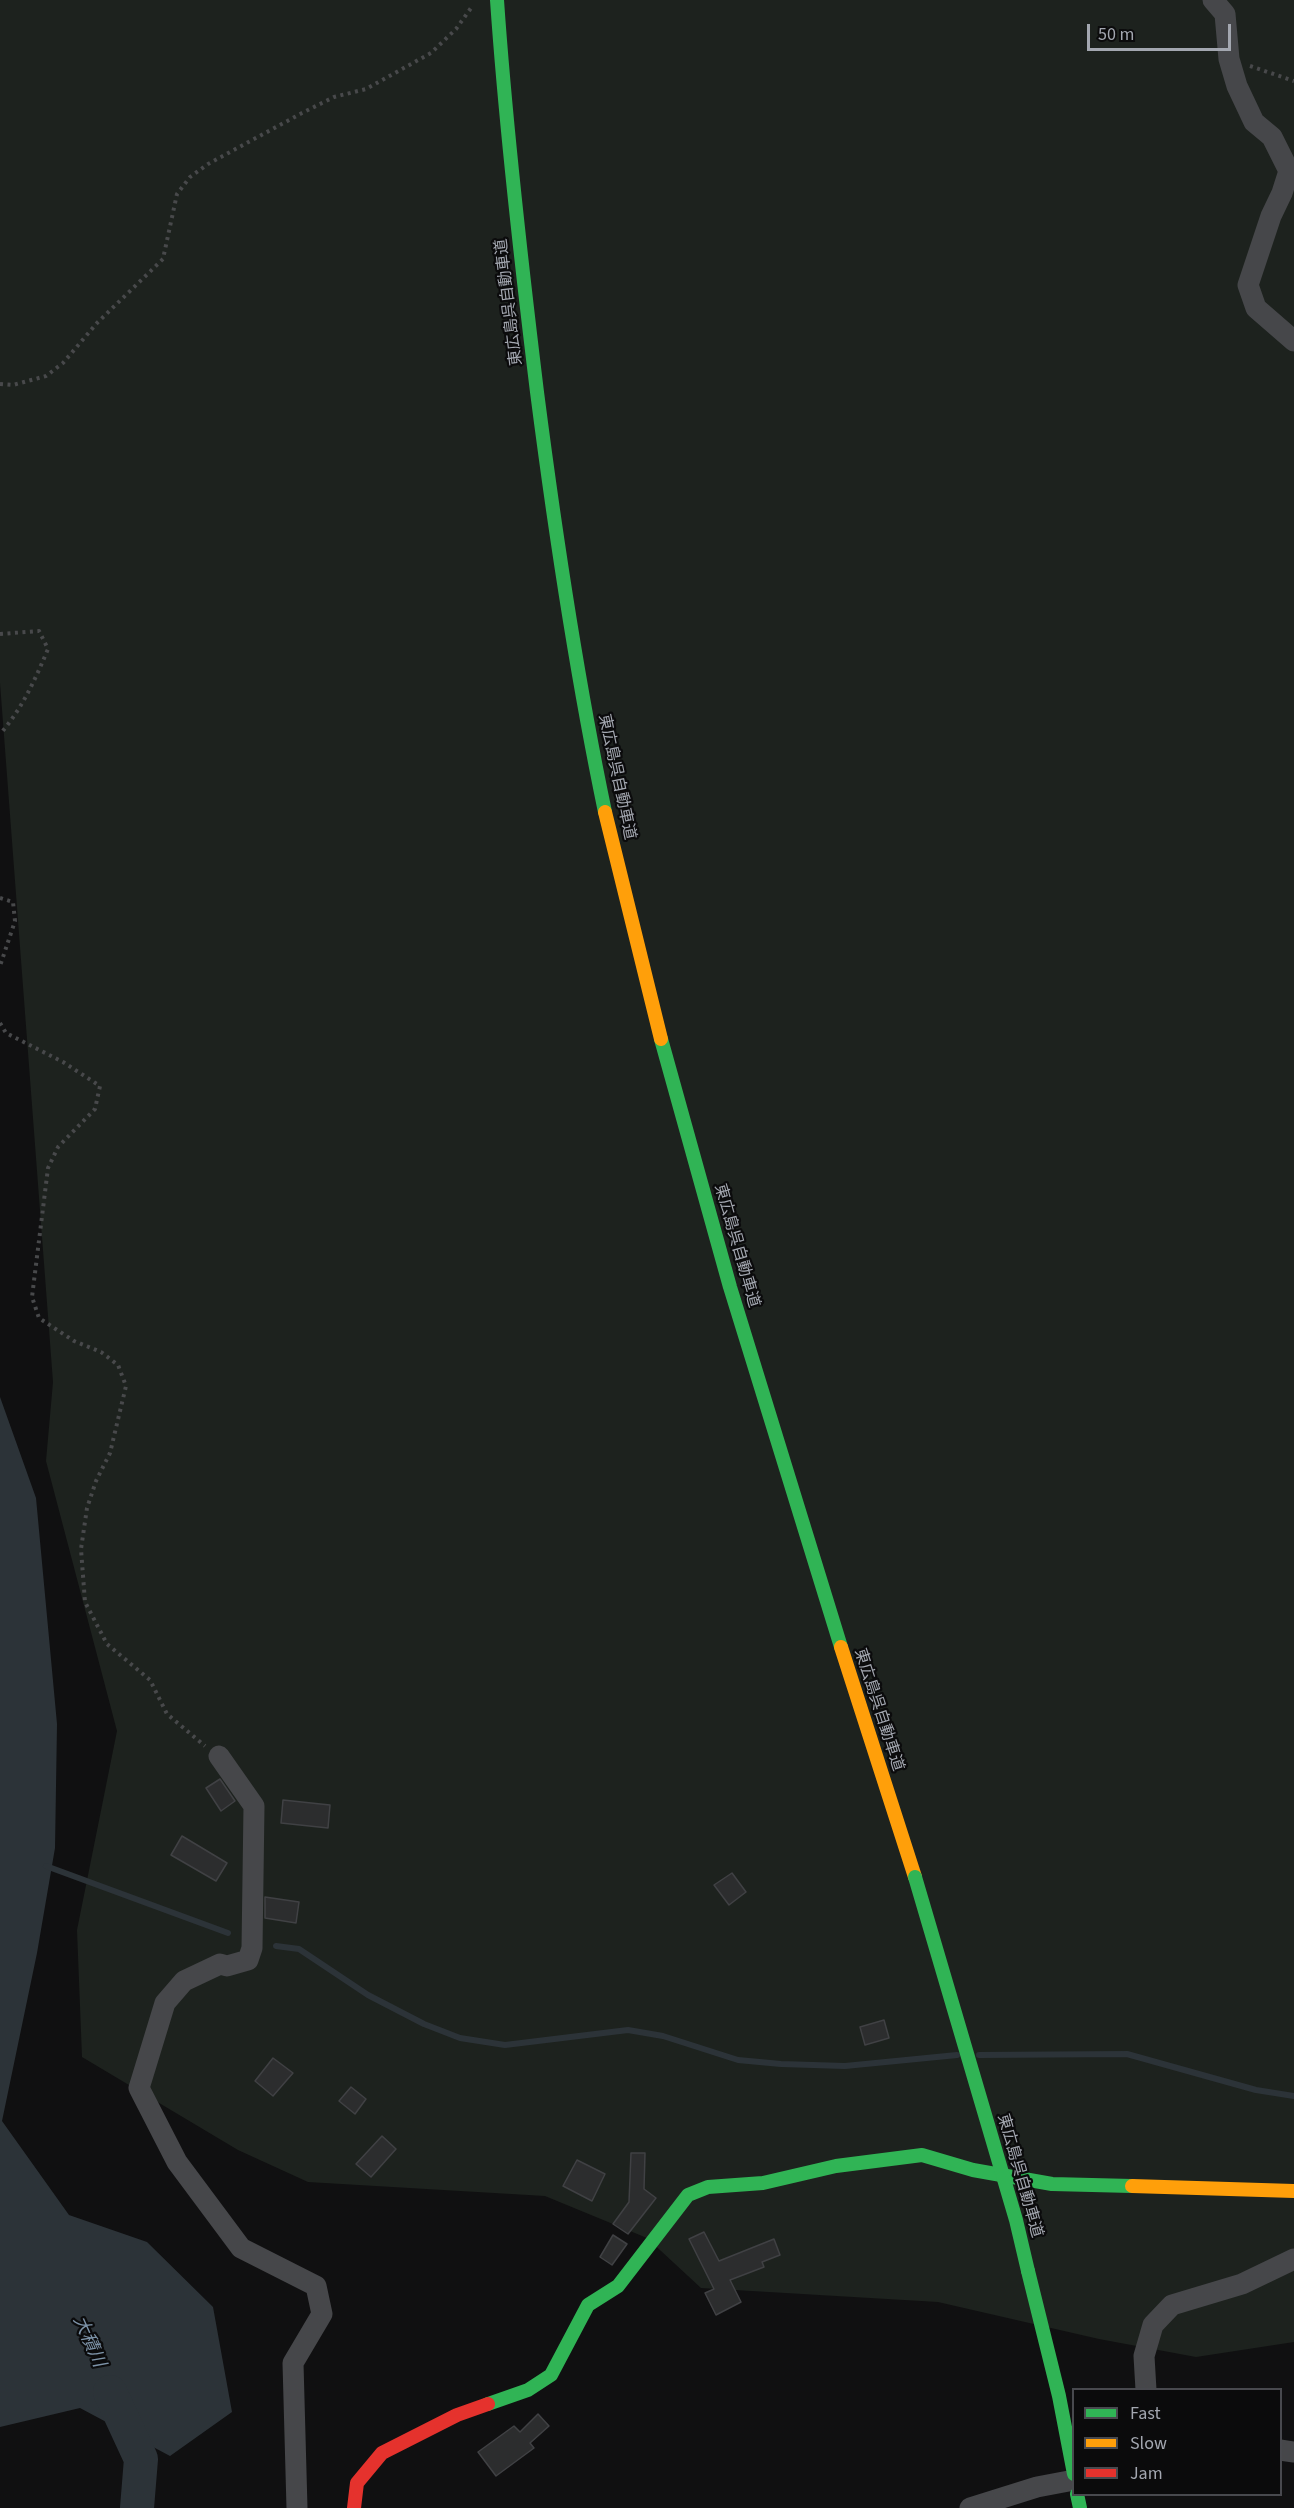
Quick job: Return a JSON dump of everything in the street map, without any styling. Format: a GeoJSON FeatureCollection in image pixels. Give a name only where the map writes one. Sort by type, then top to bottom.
{"type":"FeatureCollection","features":[{"type":"Feature","properties":{"kind":"main road","name":"東広島呉自動車道"},"geometry":{"type":"LineString","coordinates":[[497,0],[515,209],[544,445],[568,615],[601,792],[648,989],[698,1178],[776,1441],[915,1877],[1012,2208],[1059,2396],[1072,2464]]}},
{"type":"Feature","properties":{"kind":"main road"},"geometry":{"type":"LineString","coordinates":[[354,2508],[357,2483],[382,2453],[458,2415],[528,2390],[551,2375],[588,2305],[618,2286],[688,2195],[708,2187],[764,2183],[836,2166],[922,2155],[973,2170],[1052,2184],[1294,2191]]}},
{"type":"Feature","properties":{"kind":"street"},"geometry":{"type":"LineString","coordinates":[[1213,0],[1225,14],[1229,59],[1237,86],[1254,122],[1272,137],[1289,171],[1248,285],[1256,308],[1294,341]]}},
{"type":"Feature","properties":{"kind":"street"},"geometry":{"type":"LineString","coordinates":[[219,1756],[254,1806],[252,1948],[248,1960],[227,1966],[220,1964],[184,1981],[165,2003],[139,2088],[177,2162],[241,2248],[316,2286],[322,2314],[293,2363],[297,2508]]}},
{"type":"Feature","properties":{"kind":"street"},"geometry":{"type":"LineString","coordinates":[[1146,2388],[1144,2356],[1153,2325],[1172,2305],[1242,2284],[1294,2259]]}},
{"type":"Feature","properties":{"kind":"street"},"geometry":{"type":"LineString","coordinates":[[970,2508],[1030,2495],[1072,2481]]}},
{"type":"Feature","properties":{"kind":"path"},"geometry":{"type":"LineString","coordinates":[[0,384],[13,385],[46,376],[63,363],[97,323],[163,259],[177,194],[190,177],[208,164],[302,113],[334,97],[366,89],[431,53],[456,29],[477,0]]}},
{"type":"Feature","properties":{"kind":"path"},"geometry":{"type":"LineString","coordinates":[[1229,59],[1294,81]]}},
{"type":"Feature","properties":{"kind":"path"},"geometry":{"type":"LineString","coordinates":[[0,634],[39,632],[48,649],[32,688],[0,734]]}},
{"type":"Feature","properties":{"kind":"path"},"geometry":{"type":"LineString","coordinates":[[0,898],[12,902],[15,921],[0,966]]}},
{"type":"Feature","properties":{"kind":"path"},"geometry":{"type":"LineString","coordinates":[[0,1023],[6,1033],[63,1062],[100,1086],[95,1109],[58,1147],[48,1168],[32,1297],[39,1318],[74,1341],[101,1352],[118,1365],[126,1386],[110,1453],[96,1481],[87,1508],[81,1549],[85,1602],[107,1644],[150,1680],[167,1714],[219,1756]]}},
{"type":"Feature","properties":{"kind":"shaded area"},"geometry":{"type":"Polygon","coordinates":[[[0,0],[1294,0],[1294,2342],[1196,2357],[1099,2339],[938,2302],[701,2288],[647,2238],[545,2196],[308,2182],[238,2150],[82,2057],[77,1930],[117,1731],[46,1461],[53,1382],[0,683],[0,0]]]}},
{"type":"Feature","properties":{"kind":"water"},"geometry":{"type":"Polygon","coordinates":[[[0,1397],[36,1498],[57,1724],[55,1848],[37,1953],[2,2121],[69,2215],[147,2242],[213,2307],[232,2412],[170,2456],[80,2408],[0,2427],[0,1397]]]}},
{"type":"Feature","properties":{"kind":"building"},"geometry":{"type":"Polygon","coordinates":[[[220,1779],[235,1801],[221,1811],[206,1788],[220,1779]]]}},
{"type":"Feature","properties":{"kind":"building"},"geometry":{"type":"Polygon","coordinates":[[[283,1800],[330,1805],[328,1828],[281,1823],[283,1800]]]}},
{"type":"Feature","properties":{"kind":"building"},"geometry":{"type":"Polygon","coordinates":[[[182,1836],[227,1863],[216,1881],[171,1855],[182,1836]]]}},
{"type":"Feature","properties":{"kind":"building"},"geometry":{"type":"Polygon","coordinates":[[[732,1873],[746,1892],[729,1905],[714,1885],[732,1873]]]}},
{"type":"Feature","properties":{"kind":"building"},"geometry":{"type":"Polygon","coordinates":[[[265,1897],[299,1902],[296,1923],[265,1918],[265,1897]]]}},
{"type":"Feature","properties":{"kind":"building"},"geometry":{"type":"Polygon","coordinates":[[[884,2020],[889,2038],[865,2045],[860,2027],[884,2020]]]}},
{"type":"Feature","properties":{"kind":"building"},"geometry":{"type":"Polygon","coordinates":[[[273,2058],[293,2073],[273,2096],[255,2081],[273,2058]]]}},
{"type":"Feature","properties":{"kind":"building"},"geometry":{"type":"Polygon","coordinates":[[[351,2087],[366,2099],[355,2114],[339,2101],[351,2087]]]}},
{"type":"Feature","properties":{"kind":"building"},"geometry":{"type":"Polygon","coordinates":[[[382,2136],[396,2149],[371,2177],[356,2164],[382,2136]]]}},
{"type":"Feature","properties":{"kind":"building"},"geometry":{"type":"Polygon","coordinates":[[[631,2153],[645,2153],[644,2189],[656,2198],[628,2234],[613,2224],[629,2202],[631,2153]]]}},
{"type":"Feature","properties":{"kind":"building"},"geometry":{"type":"Polygon","coordinates":[[[577,2160],[605,2174],[592,2201],[563,2186],[577,2160]]]}},
{"type":"Feature","properties":{"kind":"building"},"geometry":{"type":"Polygon","coordinates":[[[704,2232],[719,2261],[774,2239],[780,2255],[762,2262],[764,2267],[730,2280],[741,2302],[716,2315],[705,2293],[714,2289],[689,2239],[704,2232]]]}},
{"type":"Feature","properties":{"kind":"building"},"geometry":{"type":"Polygon","coordinates":[[[613,2235],[627,2244],[612,2265],[600,2257],[613,2235]]]}},
{"type":"Feature","properties":{"kind":"building"},"geometry":{"type":"Polygon","coordinates":[[[538,2414],[549,2426],[530,2443],[534,2448],[496,2476],[478,2452],[514,2426],[520,2432],[538,2414]]]}},
{"type":"Feature","properties":{"kind":"waterway"},"geometry":{"type":"LineString","coordinates":[[46,1866],[228,1933]]}},
{"type":"Feature","properties":{"kind":"waterway"},"geometry":{"type":"LineString","coordinates":[[276,1946],[299,1949],[368,1995],[424,2024],[460,2038],[505,2045],[628,2030],[663,2036],[738,2060],[781,2064],[845,2066],[957,2055]]}},
{"type":"Feature","properties":{"kind":"waterway"},"geometry":{"type":"LineString","coordinates":[[979,2055],[1127,2054],[1256,2090],[1294,2096]]}},
{"type":"Feature","properties":{"kind":"waterway","name":"大積川"},"geometry":{"type":"LineString","coordinates":[[110,2392],[141,2459],[137,2508]]}},
{"type":"Feature","properties":{"kind":"traffic: fast"},"geometry":{"type":"LineString","coordinates":[[497,0],[514,196],[544,445],[575,655],[605,812]]}},
{"type":"Feature","properties":{"kind":"traffic: fast"},"geometry":{"type":"LineString","coordinates":[[661,1039],[730,1287],[841,1647]]}},
{"type":"Feature","properties":{"kind":"traffic: fast"},"geometry":{"type":"LineString","coordinates":[[915,1877],[1016,2220],[1028,2271]]}},
{"type":"Feature","properties":{"kind":"traffic: fast"},"geometry":{"type":"LineString","coordinates":[[488,2404],[528,2390],[551,2375],[588,2305],[618,2286],[688,2195],[708,2187],[763,2183],[836,2166],[922,2155],[973,2170],[1052,2184],[1132,2186]]}},
{"type":"Feature","properties":{"kind":"traffic: fast"},"geometry":{"type":"LineString","coordinates":[[1028,2271],[1059,2396],[1072,2464]]}},
{"type":"Feature","properties":{"kind":"traffic: fast"},"geometry":{"type":"LineString","coordinates":[[1077,2496],[1080,2508]]}},
{"type":"Feature","properties":{"kind":"traffic: slow"},"geometry":{"type":"LineString","coordinates":[[605,812],[661,1039]]}},
{"type":"Feature","properties":{"kind":"traffic: slow"},"geometry":{"type":"LineString","coordinates":[[841,1647],[915,1877]]}},
{"type":"Feature","properties":{"kind":"traffic: slow"},"geometry":{"type":"LineString","coordinates":[[1132,2186],[1294,2191]]}},
{"type":"Feature","properties":{"kind":"traffic: jam"},"geometry":{"type":"LineString","coordinates":[[354,2508],[357,2483],[382,2453],[457,2415],[488,2404]]}}]}
